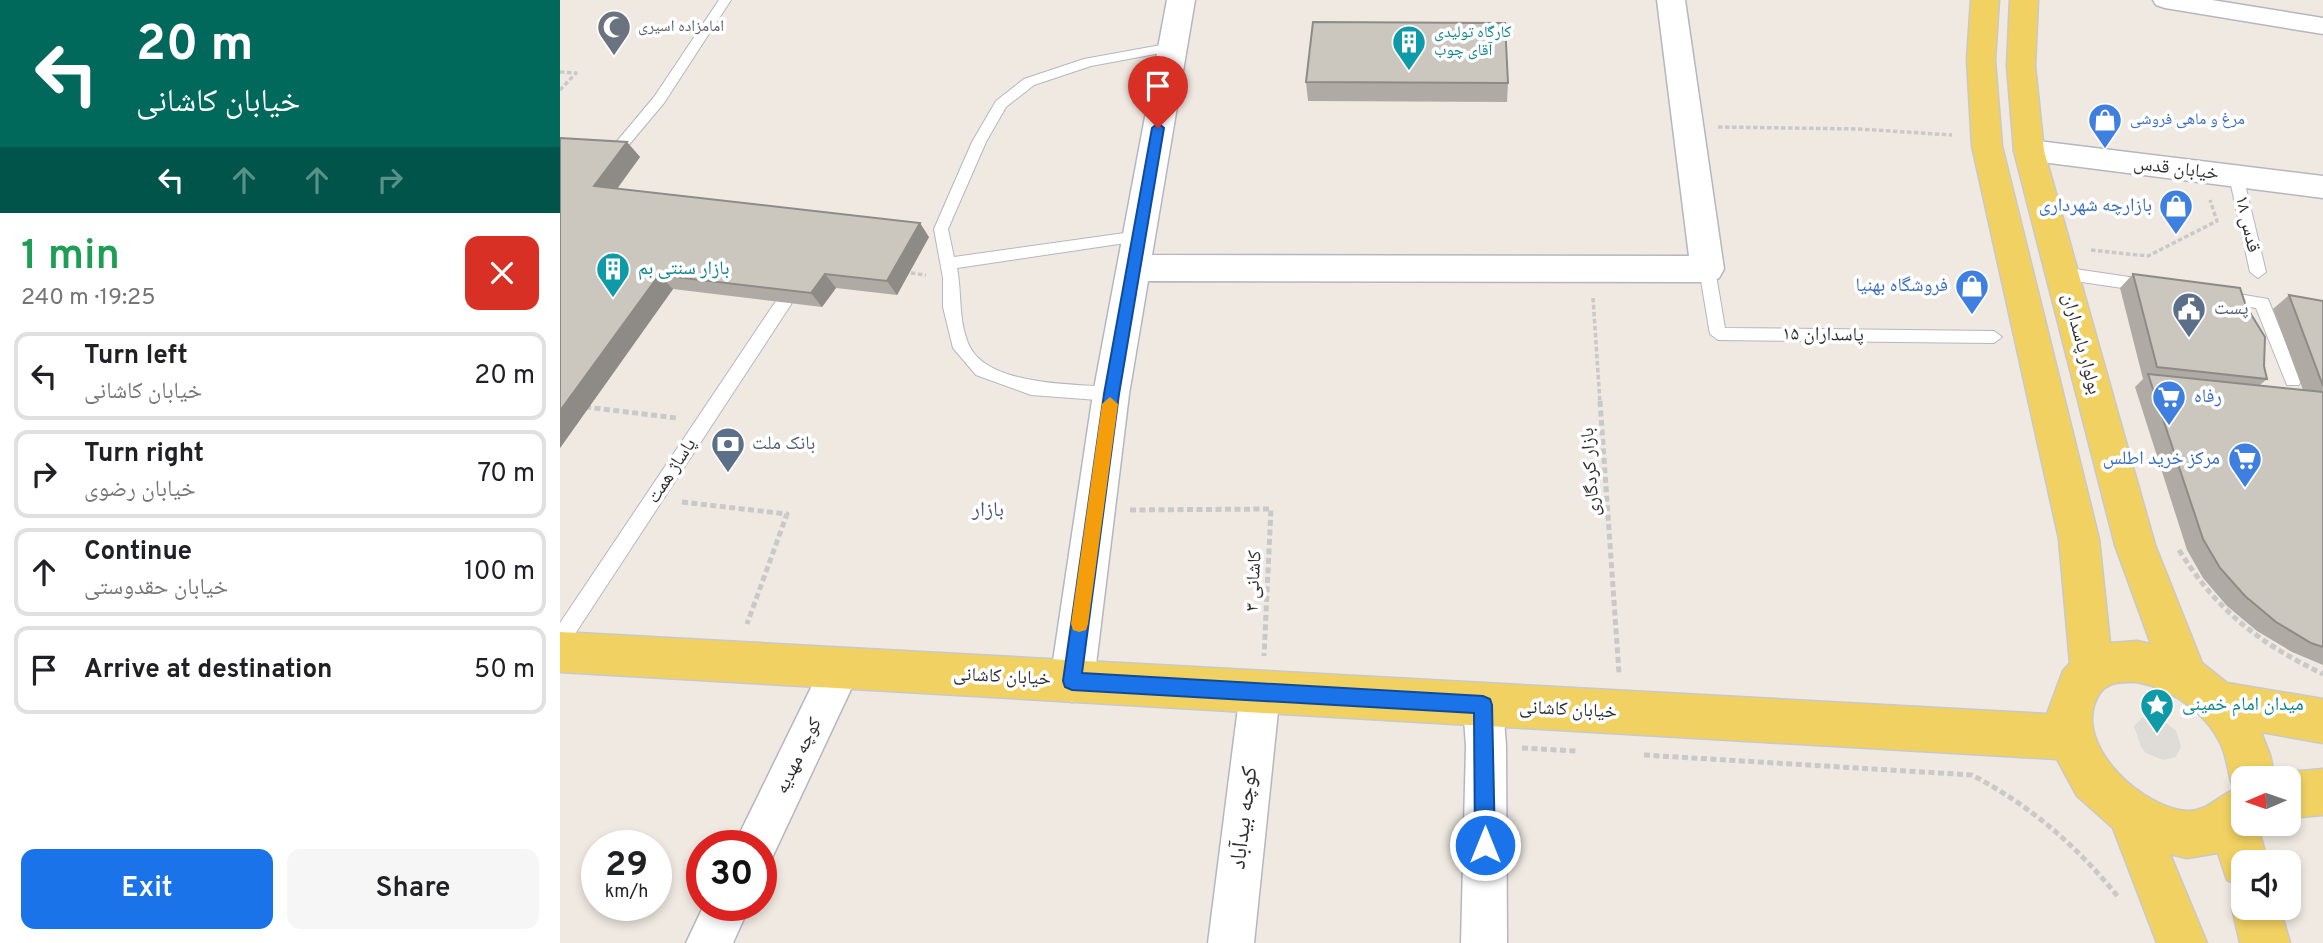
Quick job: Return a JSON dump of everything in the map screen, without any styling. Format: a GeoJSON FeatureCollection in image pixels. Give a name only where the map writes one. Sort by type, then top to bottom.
{"type":"FeatureCollection","features":[{"type":"Feature","properties":{"kind":"main road"},"geometry":{"type":"LineString","coordinates":[[1985,0],[1981,60],[1969,141],[2079,539],[2092,671]]}},
{"type":"Feature","properties":{"kind":"main road","name":"بولوار پاسداران"},"geometry":{"type":"LineString","coordinates":[[2024,0],[2021,66],[2029,151],[2135,545],[2201,691]]}},
{"type":"Feature","properties":{"kind":"main road"},"geometry":{"type":"LineString","coordinates":[[1969,141],[2029,151]]}},
{"type":"Feature","properties":{"kind":"main road"},"geometry":{"type":"LineString","coordinates":[[2079,539],[2095,559],[2119,567],[2130,563],[2135,555],[2135,545]]}},
{"type":"Feature","properties":{"kind":"main road","name":"خیابان کاشانی"},"geometry":{"type":"LineString","coordinates":[[560,652],[1072,681],[1262,673],[1483,705],[2072,738]]}},
{"type":"Feature","properties":{"kind":"main road"},"geometry":{"type":"LineString","coordinates":[[2231,832],[2186,834],[2149,824],[2115,802],[2087,772],[2072,738],[2069,722],[2074,692],[2092,671],[2104,665],[2135,662],[2169,670],[2201,691],[2240,734],[2248,751],[2250,766]]}},
{"type":"Feature","properties":{"kind":"main road"},"geometry":{"type":"LineString","coordinates":[[2201,691],[2323,720]]}},
{"type":"Feature","properties":{"kind":"main road"},"geometry":{"type":"LineString","coordinates":[[2301,794],[2323,792]]}},
{"type":"Feature","properties":{"kind":"main road"},"geometry":{"type":"LineString","coordinates":[[2131,814],[2182,943]]}},
{"type":"Feature","properties":{"kind":"main road"},"geometry":{"type":"LineString","coordinates":[[2259,920],[2265,943]]}},
{"type":"Feature","properties":{"kind":"street"},"geometry":{"type":"LineString","coordinates":[[1072,681],[1111,394],[1181,0]]}},
{"type":"Feature","properties":{"kind":"street"},"geometry":{"type":"LineString","coordinates":[[1136,252],[1591,269],[1707,269],[1671,0]]}},
{"type":"Feature","properties":{"kind":"street"},"geometry":{"type":"LineString","coordinates":[[2165,0],[2323,26]]}},
{"type":"Feature","properties":{"kind":"street","name":"خیابان قدس"},"geometry":{"type":"LineString","coordinates":[[2029,151],[2323,187]]}},
{"type":"Feature","properties":{"kind":"street","name":"کوچه مهدیه"},"geometry":{"type":"LineString","coordinates":[[763,830],[841,668]]}},
{"type":"Feature","properties":{"kind":"street","name":"کوچه بیدآباد"},"geometry":{"type":"LineString","coordinates":[[1231,943],[1262,673]]}},
{"type":"Feature","properties":{"kind":"street"},"geometry":{"type":"LineString","coordinates":[[1483,705],[1486,746],[1484,943]]}},
{"type":"Feature","properties":{"kind":"street"},"geometry":{"type":"LineString","coordinates":[[709,943],[720,921]]}},
{"type":"Feature","properties":{"kind":"lane"},"geometry":{"type":"LineString","coordinates":[[612,156],[659,100],[725,0]]}},
{"type":"Feature","properties":{"kind":"lane"},"geometry":{"type":"LineString","coordinates":[[1111,394],[1031,388],[982,370],[961,348],[951,307],[948,264],[941,229],[979,142],[1001,104],[1029,82],[1089,62],[1172,47]]}},
{"type":"Feature","properties":{"kind":"lane","name":"قدس ۱۸"},"geometry":{"type":"LineString","coordinates":[[2236,176],[2259,272]]}},
{"type":"Feature","properties":{"kind":"lane"},"geometry":{"type":"LineString","coordinates":[[948,264],[1136,252]]}},
{"type":"Feature","properties":{"kind":"lane","name":"پاسداران ۱۵"},"geometry":{"type":"LineString","coordinates":[[1707,269],[1718,334],[1994,337]]}},
{"type":"Feature","properties":{"kind":"lane"},"geometry":{"type":"LineString","coordinates":[[2062,274],[2167,289]]}},
{"type":"Feature","properties":{"kind":"lane"},"geometry":{"type":"LineString","coordinates":[[2208,295],[2262,303],[2293,380]]}},
{"type":"Feature","properties":{"kind":"lane","name":"پاساژ همت"},"geometry":{"type":"LineString","coordinates":[[560,640],[784,302]]}},
{"type":"Feature","properties":{"kind":"path"},"geometry":{"type":"LineString","coordinates":[[560,72],[576,73],[560,90]]}},
{"type":"Feature","properties":{"kind":"path"},"geometry":{"type":"LineString","coordinates":[[1689,126],[1859,129],[1969,141]]}},
{"type":"Feature","properties":{"kind":"path"},"geometry":{"type":"LineString","coordinates":[[2091,250],[2148,256],[2217,221],[2203,172]]}},
{"type":"Feature","properties":{"kind":"path","name":"بازار کردگاری"},"geometry":{"type":"LineString","coordinates":[[1591,269],[1619,674]]}},
{"type":"Feature","properties":{"kind":"path"},"geometry":{"type":"LineString","coordinates":[[896,271],[909,272]]}},
{"type":"Feature","properties":{"kind":"path"},"geometry":{"type":"LineString","coordinates":[[579,406],[705,421]]}},
{"type":"Feature","properties":{"kind":"path"},"geometry":{"type":"LineString","coordinates":[[654,499],[787,514],[747,625]]}},
{"type":"Feature","properties":{"kind":"path","name":"کاشانی ۳"},"geometry":{"type":"LineString","coordinates":[[1095,511],[1271,509],[1262,673]]}},
{"type":"Feature","properties":{"kind":"path"},"geometry":{"type":"LineString","coordinates":[[2179,550],[2196,580],[2221,610],[2253,637],[2290,659],[2323,674]]}},
{"type":"Feature","properties":{"kind":"path"},"geometry":{"type":"LineString","coordinates":[[1972,775],[2005,791],[2058,830],[2097,868],[2122,902]]}},
{"type":"Feature","properties":{"kind":"shaded area","name":"میدان امام خمینی"},"geometry":{"type":"Polygon","coordinates":[[[2148,716],[2163,720],[2176,731],[2181,746],[2176,757],[2163,760],[2146,753],[2141,747],[2134,726],[2148,716]]]}},
{"type":"Feature","properties":{"kind":"building","name":"کارگاه تولیدی آقای چوب"},"geometry":{"type":"Polygon","coordinates":[[[1313,22],[1505,23],[1508,83],[1306,82],[1313,22]]]}},
{"type":"Feature","properties":{"kind":"building","name":"بازار سنتی بم"},"geometry":{"type":"Polygon","coordinates":[[[560,138],[627,142],[594,186],[920,223],[887,281],[825,274],[811,293],[659,275],[560,411],[560,138]]]}},
{"type":"Feature","properties":{"kind":"building","name":"پست"},"geometry":{"type":"Polygon","coordinates":[[[2133,274],[2240,288],[2246,306],[2265,337],[2264,366],[2267,379],[2157,367],[2133,274]]]}},
{"type":"Feature","properties":{"kind":"building"},"geometry":{"type":"Polygon","coordinates":[[[2289,295],[2323,301],[2323,386],[2289,295]]]}},
{"type":"Feature","properties":{"kind":"building","name":"مرکز خرید اطلس"},"geometry":{"type":"Polygon","coordinates":[[[2148,374],[2323,392],[2323,647],[2311,643],[2276,622],[2245,596],[2220,568],[2203,539],[2148,374]]]}},
{"type":"Feature","properties":{"kind":"slow traffic"},"geometry":{"type":"LineString","coordinates":[[1079,624],[1110,404]]}},
{"type":"Feature","properties":{"kind":"place","name":"امامزاده اسیری"},"geometry":{"type":"Point","coordinates":[614,57]}},
{"type":"Feature","properties":{"kind":"place","name":"کارگاه تولیدی آقای چوب"},"geometry":{"type":"Point","coordinates":[1409,72]}},
{"type":"Feature","properties":{"kind":"place","name":"مرغ و ماهی فروشی"},"geometry":{"type":"Point","coordinates":[2105,150]}},
{"type":"Feature","properties":{"kind":"place","name":"بازارچه شهرداری"},"geometry":{"type":"Point","coordinates":[2176,236]}},
{"type":"Feature","properties":{"kind":"place","name":"بازار سنتی بم"},"geometry":{"type":"Point","coordinates":[613,299]}},
{"type":"Feature","properties":{"kind":"place","name":"فروشگاه بهنیا"},"geometry":{"type":"Point","coordinates":[1972,316]}},
{"type":"Feature","properties":{"kind":"place","name":"پست"},"geometry":{"type":"Point","coordinates":[2189,339]}},
{"type":"Feature","properties":{"kind":"place","name":"رفاه"},"geometry":{"type":"Point","coordinates":[2169,427]}},
{"type":"Feature","properties":{"kind":"place","name":"بانک ملت"},"geometry":{"type":"Point","coordinates":[728,474]}},
{"type":"Feature","properties":{"kind":"place","name":"مرکز خرید اطلس"},"geometry":{"type":"Point","coordinates":[2245,489]}},
{"type":"Feature","properties":{"kind":"place","name":"میدان امام خمینی"},"geometry":{"type":"Point","coordinates":[2157,735]}},
{"type":"Feature","properties":{"kind":"district","name":"بازار"},"geometry":{"type":"Point","coordinates":[988,510]}},
{"type":"Feature","properties":{"kind":"route"},"geometry":{"type":"LineString","coordinates":[[1158,128],[1111,394],[1072,681],[1483,705],[1486,746],[1485,845]]}}]}
